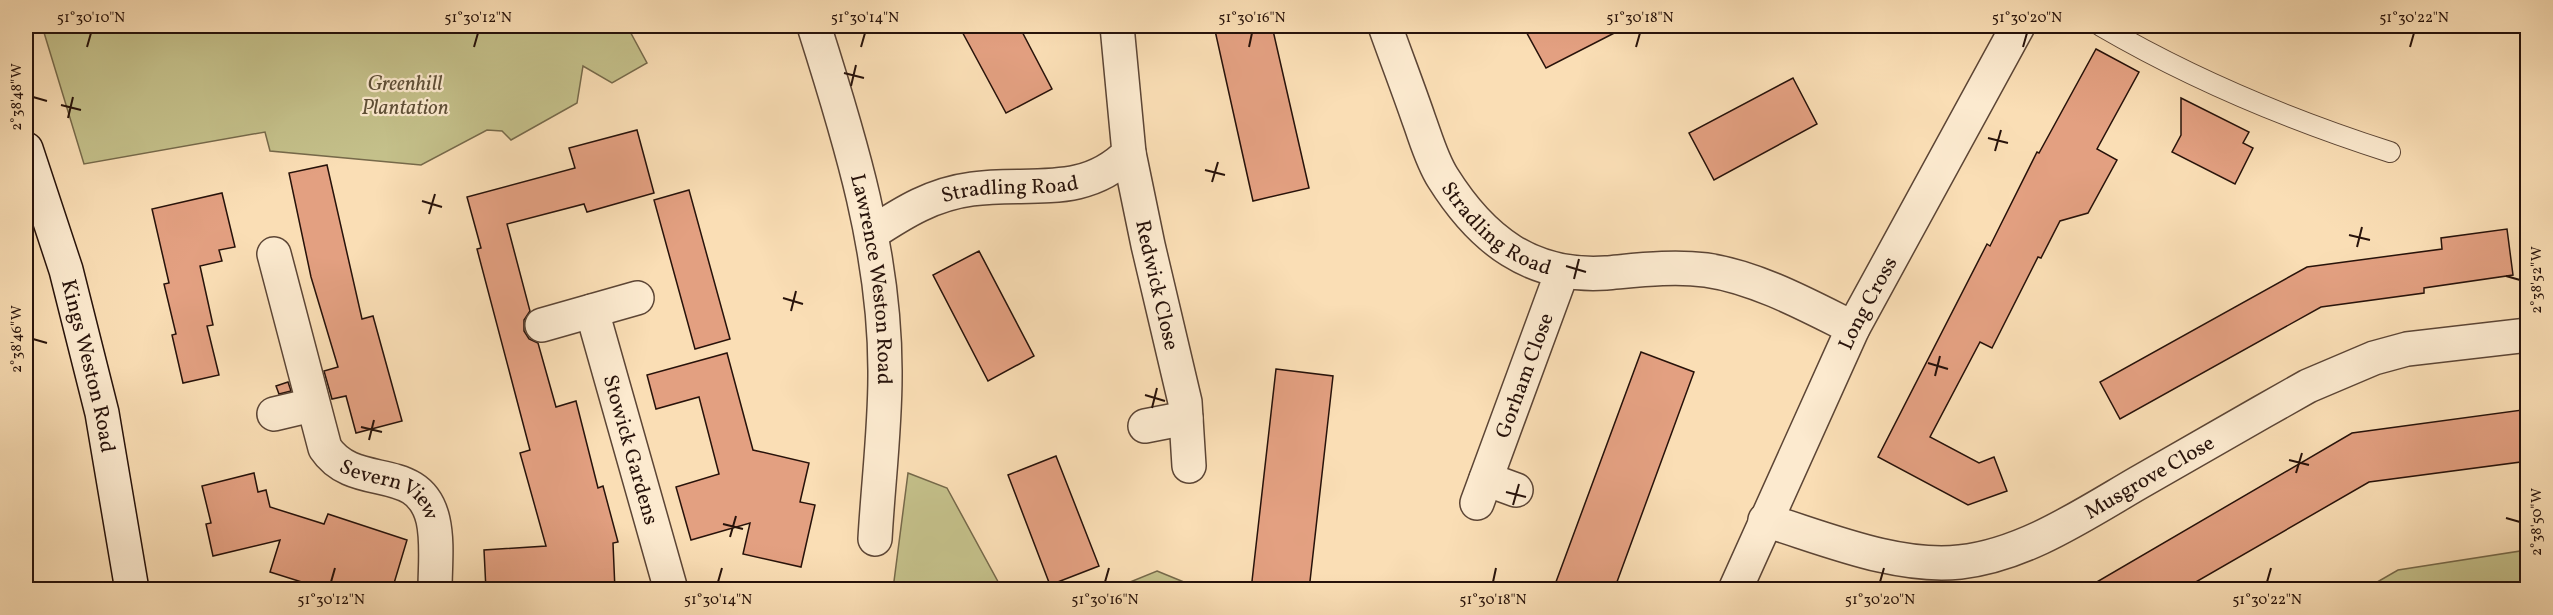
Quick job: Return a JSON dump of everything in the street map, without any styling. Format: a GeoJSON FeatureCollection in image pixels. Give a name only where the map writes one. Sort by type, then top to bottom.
{"type":"FeatureCollection","features":[{"type":"Feature","properties":{"kind":"street","name":"Lawrence Weston Road"},"geometry":{"type":"LineString","coordinates":[[814,26],[843,115],[872,233],[881,308],[885,375],[875,539]]}},
{"type":"Feature","properties":{"kind":"street"},"geometry":{"type":"LineString","coordinates":[[1117,26],[1129,153]]}},
{"type":"Feature","properties":{"kind":"street","name":"Stradling Road"},"geometry":{"type":"LineString","coordinates":[[1385,26],[1432,156],[1442,177],[1477,223],[1502,246],[1520,257],[1562,272],[1605,273],[1680,268],[1729,274],[1809,306],[1853,328]]}},
{"type":"Feature","properties":{"kind":"street","name":"Long Cross"},"geometry":{"type":"LineString","coordinates":[[1735,590],[1853,328],[2018,26]]}},
{"type":"Feature","properties":{"kind":"street","name":"Kings Weston Road"},"geometry":{"type":"LineString","coordinates":[[26,149],[66,270],[102,413],[132,590]]}},
{"type":"Feature","properties":{"kind":"street","name":"Stradling Road"},"geometry":{"type":"LineString","coordinates":[[872,233],[905,211],[929,199],[972,189],[1066,184],[1084,180],[1114,168],[1129,153]]}},
{"type":"Feature","properties":{"kind":"street","name":"Redwick Close"},"geometry":{"type":"LineString","coordinates":[[1129,153],[1185,402],[1189,466]]}},
{"type":"Feature","properties":{"kind":"street","name":"Severn View"},"geometry":{"type":"LineString","coordinates":[[273,254],[321,442],[334,461],[354,472],[386,478],[406,485],[421,495],[435,530],[435,590]]}},
{"type":"Feature","properties":{"kind":"street","name":"Gorham Close"},"geometry":{"type":"LineString","coordinates":[[1493,491],[1562,272]]}},
{"type":"Feature","properties":{"kind":"street"},"geometry":{"type":"LineString","coordinates":[[542,325],[637,298]]}},
{"type":"Feature","properties":{"kind":"street","name":"Stowick Gardens"},"geometry":{"type":"LineString","coordinates":[[592,311],[670,590]]}},
{"type":"Feature","properties":{"kind":"street","name":"Musgrove Close"},"geometry":{"type":"LineString","coordinates":[[1765,520],[1848,546],[1916,562],[1959,562],[1992,556],[2025,544],[2100,505],[2308,386],[2339,372],[2408,349],[2528,335]]}},
{"type":"Feature","properties":{"kind":"street"},"geometry":{"type":"LineString","coordinates":[[274,414],[312,405]]}},
{"type":"Feature","properties":{"kind":"street"},"geometry":{"type":"LineString","coordinates":[[1145,426],[1186,418]]}},
{"type":"Feature","properties":{"kind":"lane"},"geometry":{"type":"LineString","coordinates":[[2102,26],[2227,90],[2297,121],[2390,152]]}},
{"type":"Feature","properties":{"kind":"green space","name":"Greenhill Plantation"},"geometry":{"type":"Polygon","coordinates":[[[42,26],[627,26],[647,63],[612,83],[583,66],[577,103],[511,140],[502,131],[487,130],[421,165],[270,151],[265,132],[84,164],[42,26]]]}},
{"type":"Feature","properties":{"kind":"green space"},"geometry":{"type":"Polygon","coordinates":[[[908,473],[947,488],[1002,589],[893,589],[908,473]]]}},
{"type":"Feature","properties":{"kind":"green space"},"geometry":{"type":"Polygon","coordinates":[[[2527,550],[2527,589],[2365,589],[2398,570],[2527,550]]]}},
{"type":"Feature","properties":{"kind":"green space"},"geometry":{"type":"Polygon","coordinates":[[[1157,571],[1201,589],[1113,589],[1157,571]]]}},
{"type":"Feature","properties":{"kind":"building"},"geometry":{"type":"Polygon","coordinates":[[[959,26],[1019,26],[1052,89],[1006,113],[959,26]]]}},
{"type":"Feature","properties":{"kind":"building"},"geometry":{"type":"Polygon","coordinates":[[[1214,26],[1272,26],[1309,188],[1253,201],[1214,26]]]}},
{"type":"Feature","properties":{"kind":"building"},"geometry":{"type":"Polygon","coordinates":[[[1523,26],[1628,26],[1546,68],[1523,26]]]}},
{"type":"Feature","properties":{"kind":"building"},"geometry":{"type":"Polygon","coordinates":[[[2096,49],[2139,72],[2097,149],[2117,160],[2088,213],[2060,221],[2041,258],[2038,257],[1992,348],[1980,342],[1930,437],[1979,463],[1994,457],[2007,491],[1968,505],[1878,457],[1987,244],[1990,246],[2037,152],[2039,153],[2096,49]]]}},
{"type":"Feature","properties":{"kind":"building"},"geometry":{"type":"Polygon","coordinates":[[[1793,78],[1817,124],[1714,180],[1689,133],[1793,78]]]}},
{"type":"Feature","properties":{"kind":"building"},"geometry":{"type":"Polygon","coordinates":[[[2181,98],[2249,132],[2243,143],[2253,148],[2235,184],[2172,152],[2181,135],[2181,98]]]}},
{"type":"Feature","properties":{"kind":"building"},"geometry":{"type":"Polygon","coordinates":[[[637,130],[654,193],[587,212],[584,204],[507,224],[530,311],[524,320],[524,331],[529,339],[538,343],[556,407],[576,401],[598,488],[603,486],[618,542],[613,543],[615,590],[486,590],[484,550],[546,546],[520,453],[530,450],[477,249],[481,248],[467,197],[575,168],[569,148],[637,130]]]}},
{"type":"Feature","properties":{"kind":"building"},"geometry":{"type":"Polygon","coordinates":[[[327,165],[362,319],[373,316],[402,421],[356,433],[346,396],[332,399],[324,371],[338,367],[311,277],[289,173],[327,165]]]}},
{"type":"Feature","properties":{"kind":"building"},"geometry":{"type":"Polygon","coordinates":[[[689,190],[730,339],[695,349],[654,200],[689,190]]]}},
{"type":"Feature","properties":{"kind":"building"},"geometry":{"type":"Polygon","coordinates":[[[222,193],[235,247],[219,250],[222,261],[200,266],[213,325],[207,326],[219,375],[183,383],[172,335],[176,334],[164,284],[169,283],[152,209],[222,193]]]}},
{"type":"Feature","properties":{"kind":"building"},"geometry":{"type":"Polygon","coordinates":[[[2507,229],[2513,275],[2424,288],[2424,293],[2321,307],[2120,419],[2100,382],[2307,267],[2442,249],[2441,238],[2507,229]]]}},
{"type":"Feature","properties":{"kind":"building"},"geometry":{"type":"Polygon","coordinates":[[[979,251],[1034,356],[988,381],[933,275],[979,251]]]}},
{"type":"Feature","properties":{"kind":"building"},"geometry":{"type":"Polygon","coordinates":[[[1641,352],[1694,372],[1614,590],[1553,590],[1641,352]]]}},
{"type":"Feature","properties":{"kind":"building"},"geometry":{"type":"Polygon","coordinates":[[[727,353],[753,450],[809,463],[800,502],[815,505],[801,567],[743,554],[750,523],[691,540],[676,487],[719,474],[699,397],[656,409],[647,375],[727,353]]]}},
{"type":"Feature","properties":{"kind":"building"},"geometry":{"type":"Polygon","coordinates":[[[1276,369],[1333,376],[1309,590],[1251,590],[1276,369]]]}},
{"type":"Feature","properties":{"kind":"building"},"geometry":{"type":"Polygon","coordinates":[[[288,382],[291,391],[279,394],[276,386],[288,382]]]}},
{"type":"Feature","properties":{"kind":"building"},"geometry":{"type":"Polygon","coordinates":[[[2522,410],[2528,461],[2369,482],[2182,590],[2083,590],[2352,433],[2522,410]]]}},
{"type":"Feature","properties":{"kind":"building"},"geometry":{"type":"Polygon","coordinates":[[[1056,456],[1099,566],[1050,585],[1008,475],[1056,456]]]}},
{"type":"Feature","properties":{"kind":"building"},"geometry":{"type":"Polygon","coordinates":[[[254,473],[258,492],[266,490],[270,507],[324,524],[328,514],[407,540],[392,590],[327,590],[270,572],[280,540],[213,556],[206,524],[211,523],[202,486],[254,473]]]}}]}
